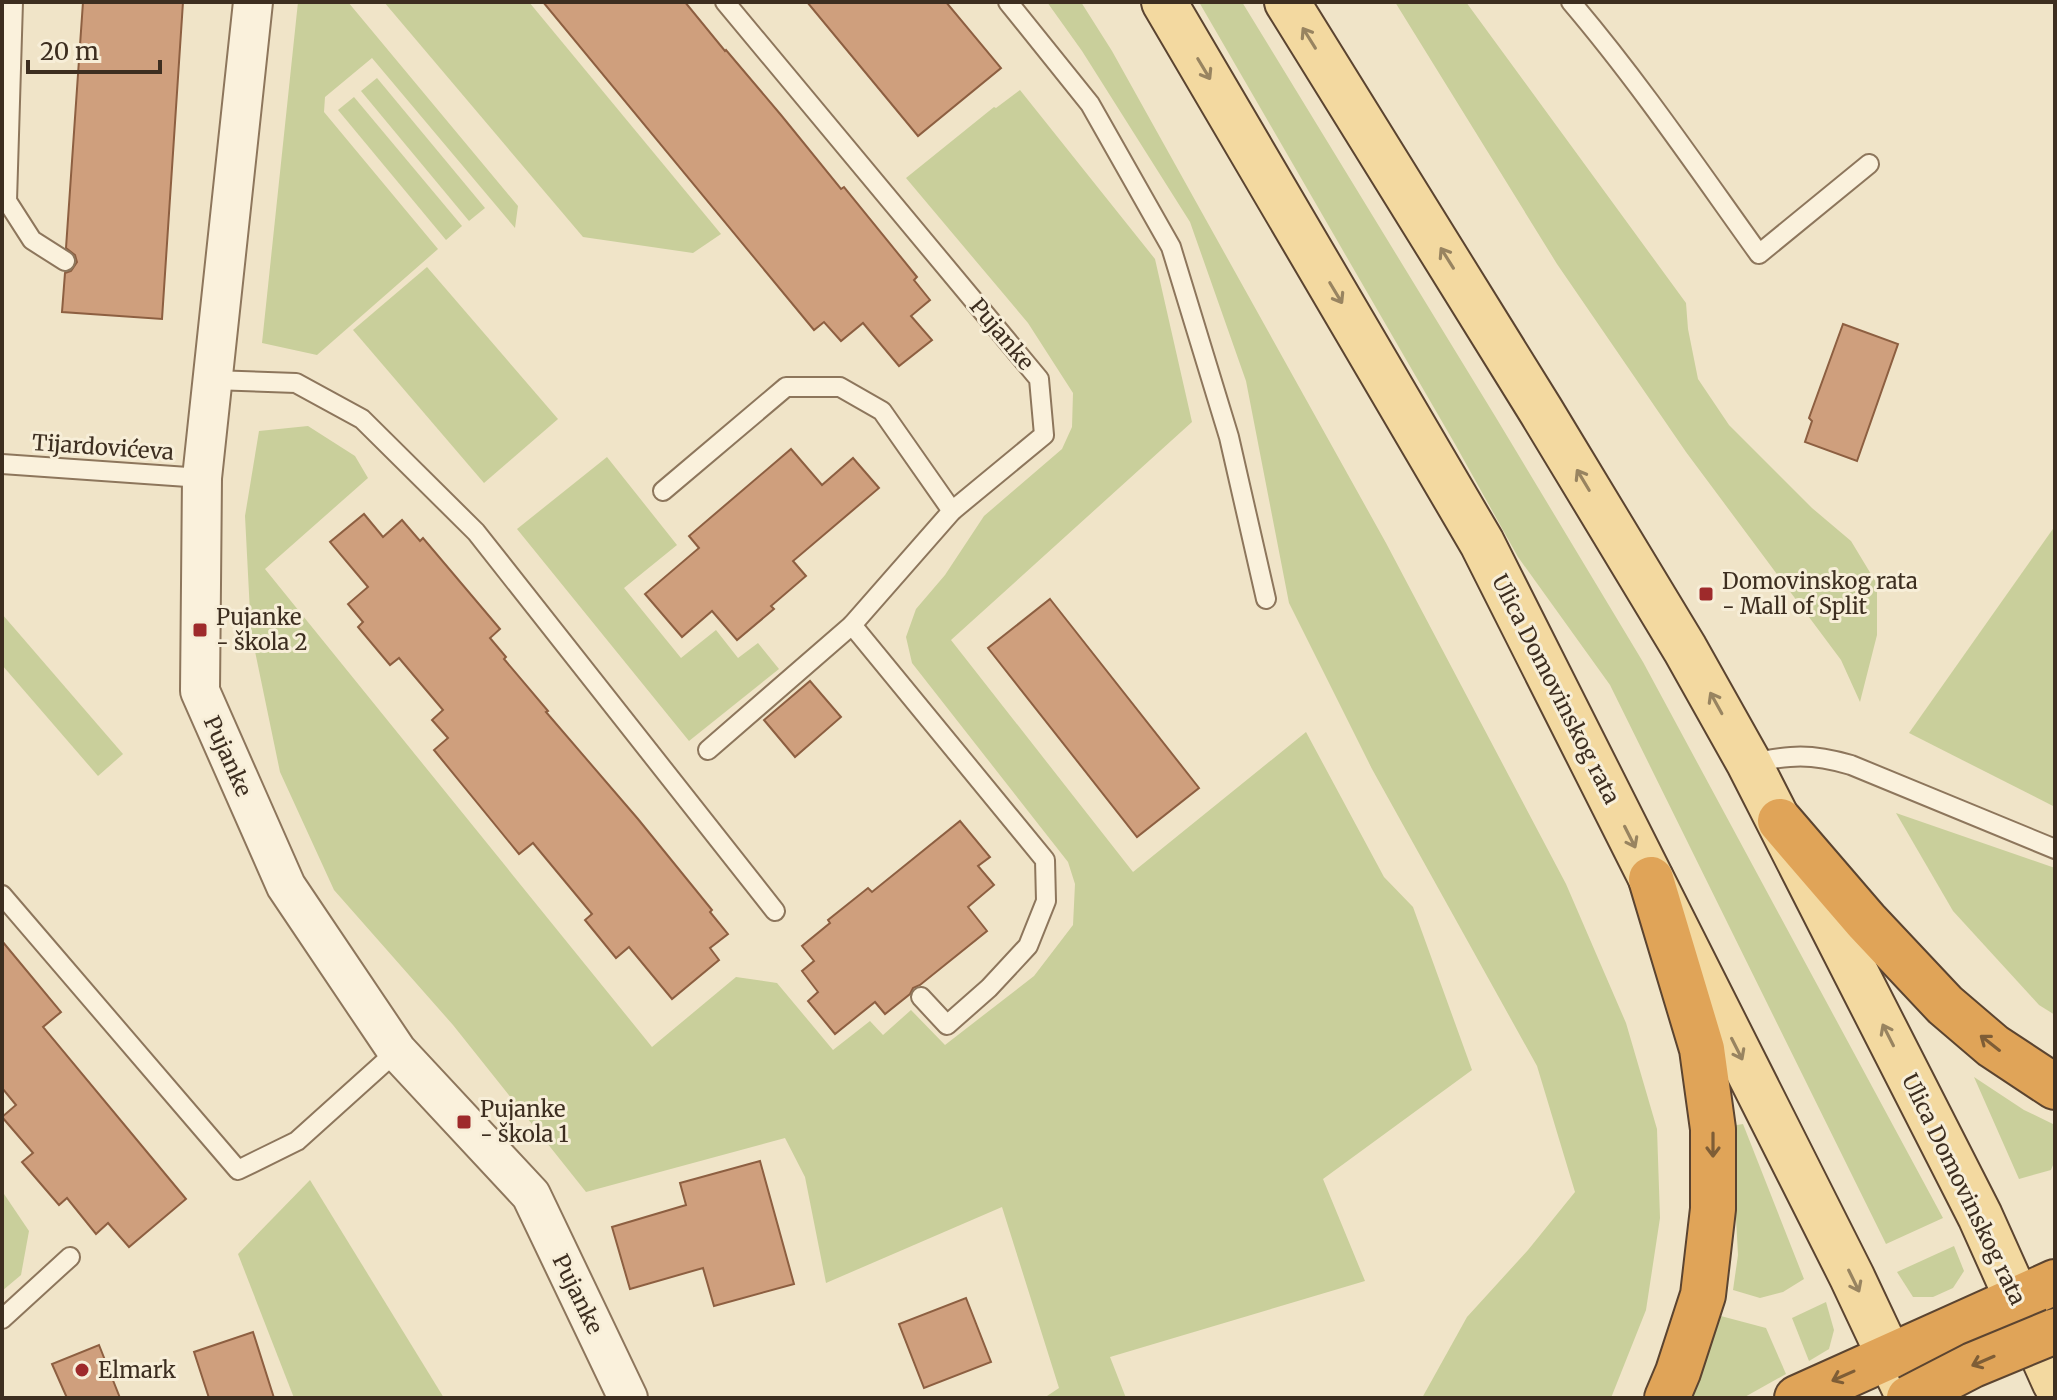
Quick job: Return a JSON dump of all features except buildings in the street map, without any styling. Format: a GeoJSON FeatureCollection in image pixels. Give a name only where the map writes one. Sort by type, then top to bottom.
{"type":"FeatureCollection","features":[{"type":"Feature","properties":{"kind":"highway"},"geometry":{"type":"LineString","coordinates":[[1780,821],[1866,921],[1945,1005],[1993,1046],[2055,1087]]}},
{"type":"Feature","properties":{"kind":"highway"},"geometry":{"type":"LineString","coordinates":[[1651,879],[1702,1049],[1713,1129],[1713,1209],[1703,1295],[1667,1398]]}},
{"type":"Feature","properties":{"kind":"highway"},"geometry":{"type":"LineString","coordinates":[[1797,1398],[2036,1290]]}},
{"type":"Feature","properties":{"kind":"highway"},"geometry":{"type":"LineString","coordinates":[[1909,1398],[1973,1365],[2055,1331]]}},
{"type":"Feature","properties":{"kind":"main road","name":"Ulica Domovinskog rata"},"geometry":{"type":"LineString","coordinates":[[1164,2],[1482,543],[1852,1277],[1909,1398]]}},
{"type":"Feature","properties":{"kind":"main road","name":"Ulica Domovinskog rata"},"geometry":{"type":"LineString","coordinates":[[1287,2],[1541,411],[1685,649],[1749,763],[1980,1216],[2036,1290],[2055,1383]]}},
{"type":"Feature","properties":{"kind":"street","name":"Pujanke"},"geometry":{"type":"LineString","coordinates":[[253,2],[202,478],[200,691],[286,886],[397,1051],[531,1195],[628,1398]]}},
{"type":"Feature","properties":{"kind":"lane"},"geometry":{"type":"LineString","coordinates":[[13,2],[7,201],[32,240],[65,261]]}},
{"type":"Feature","properties":{"kind":"lane","name":"Pujanke"},"geometry":{"type":"LineString","coordinates":[[708,750],[852,625],[952,511],[1044,435],[1039,379],[725,2]]}},
{"type":"Feature","properties":{"kind":"lane"},"geometry":{"type":"LineString","coordinates":[[1008,2],[1090,104],[1171,247],[1229,437],[1266,599]]}},
{"type":"Feature","properties":{"kind":"lane"},"geometry":{"type":"LineString","coordinates":[[1571,2],[1660,117],[1759,254],[1869,164]]}},
{"type":"Feature","properties":{"kind":"lane"},"geometry":{"type":"LineString","coordinates":[[212,380],[296,383],[362,419],[476,532],[775,911]]}},
{"type":"Feature","properties":{"kind":"lane"},"geometry":{"type":"LineString","coordinates":[[663,491],[786,387],[840,387],[882,411],[952,511]]}},
{"type":"Feature","properties":{"kind":"lane","name":"Tijardovićeva"},"geometry":{"type":"LineString","coordinates":[[2,464],[202,478]]}},
{"type":"Feature","properties":{"kind":"lane"},"geometry":{"type":"LineString","coordinates":[[852,625],[1045,860],[1046,901],[1028,946],[989,988],[947,1025],[921,997]]}},
{"type":"Feature","properties":{"kind":"lane"},"geometry":{"type":"LineString","coordinates":[[1749,763],[1789,756],[1820,757],[1851,765],[2055,849]]}},
{"type":"Feature","properties":{"kind":"lane"},"geometry":{"type":"LineString","coordinates":[[2,895],[238,1170],[297,1141],[397,1051]]}},
{"type":"Feature","properties":{"kind":"lane"},"geometry":{"type":"LineString","coordinates":[[2,1319],[70,1257]]}},
{"type":"Feature","properties":{"kind":"green space"},"geometry":{"type":"Polygon","coordinates":[[[298,2],[348,2],[518,206],[515,228],[372,58],[325,97],[324,112],[438,249],[317,355],[262,343],[298,2]]]}},
{"type":"Feature","properties":{"kind":"green space"},"geometry":{"type":"Polygon","coordinates":[[[384,2],[529,2],[721,234],[693,253],[583,237],[384,2]]]}},
{"type":"Feature","properties":{"kind":"green space"},"geometry":{"type":"Polygon","coordinates":[[[1047,2],[1081,2],[1112,51],[1386,543],[1566,884],[1626,1023],[1657,1129],[1660,1218],[1646,1310],[1611,1398],[1422,1398],[1467,1317],[1575,1192],[1537,1066],[1372,769],[1289,603],[1246,381],[1190,222],[1082,51],[1047,2]]]}},
{"type":"Feature","properties":{"kind":"green space"},"geometry":{"type":"Polygon","coordinates":[[[1199,2],[1242,2],[1643,662],[1943,1218],[1886,1244],[1610,685],[1518,557],[1199,2]]]}},
{"type":"Feature","properties":{"kind":"green space"},"geometry":{"type":"Polygon","coordinates":[[[1395,2],[1466,2],[1686,303],[1698,379],[1729,425],[1812,508],[1851,541],[1877,584],[1877,635],[1860,702],[1841,660],[1686,452],[1557,264],[1395,2]]]}},
{"type":"Feature","properties":{"kind":"green space"},"geometry":{"type":"Polygon","coordinates":[[[377,78],[485,208],[469,221],[361,91],[377,78]]]}},
{"type":"Feature","properties":{"kind":"green space"},"geometry":{"type":"Polygon","coordinates":[[[1020,90],[1155,259],[1192,422],[951,640],[1133,872],[1306,732],[1384,877],[1413,907],[1472,1070],[1323,1179],[1365,1281],[1110,1357],[1126,1398],[1044,1398],[1059,1388],[1002,1207],[826,1283],[805,1177],[785,1138],[586,1192],[453,1025],[334,890],[280,772],[251,632],[245,516],[259,431],[308,426],[355,456],[368,478],[265,569],[652,1047],[736,977],[777,983],[833,1050],[870,1021],[883,1035],[911,1010],[945,1045],[1034,976],[1073,925],[1075,884],[1068,862],[912,663],[906,637],[916,609],[945,575],[984,516],[1062,449],[1072,427],[1073,393],[1028,323],[906,178],[994,107],[1020,90]]]}},
{"type":"Feature","properties":{"kind":"green space"},"geometry":{"type":"Polygon","coordinates":[[[354,97],[462,226],[446,240],[338,110],[354,97]]]}},
{"type":"Feature","properties":{"kind":"green space"},"geometry":{"type":"Polygon","coordinates":[[[427,267],[558,419],[484,483],[353,330],[427,267]]]}},
{"type":"Feature","properties":{"kind":"green space"},"geometry":{"type":"Polygon","coordinates":[[[607,457],[677,545],[624,588],[681,658],[716,630],[738,658],[758,643],[779,669],[689,741],[517,529],[607,457]]]}},
{"type":"Feature","properties":{"kind":"green space"},"geometry":{"type":"Polygon","coordinates":[[[2055,526],[2055,807],[1909,733],[2055,526]]]}},
{"type":"Feature","properties":{"kind":"green space"},"geometry":{"type":"Polygon","coordinates":[[[2,614],[123,754],[98,776],[2,665],[2,614]]]}},
{"type":"Feature","properties":{"kind":"green space"},"geometry":{"type":"Polygon","coordinates":[[[1896,813],[2055,868],[2055,1015],[2039,1005],[1953,911],[1896,813]]]}},
{"type":"Feature","properties":{"kind":"green space"},"geometry":{"type":"Polygon","coordinates":[[[1974,1077],[2024,1110],[2055,1125],[2055,1160],[2051,1170],[2019,1179],[1974,1077]]]}},
{"type":"Feature","properties":{"kind":"green space"},"geometry":{"type":"Polygon","coordinates":[[[1743,1124],[1804,1279],[1783,1292],[1760,1298],[1733,1290],[1738,1255],[1731,1126],[1743,1124]]]}},
{"type":"Feature","properties":{"kind":"green space"},"geometry":{"type":"Polygon","coordinates":[[[310,1180],[444,1398],[294,1398],[238,1254],[310,1180]]]}},
{"type":"Feature","properties":{"kind":"green space"},"geometry":{"type":"Polygon","coordinates":[[[2,1191],[29,1231],[21,1275],[2,1291],[2,1191]]]}},
{"type":"Feature","properties":{"kind":"green space"},"geometry":{"type":"Polygon","coordinates":[[[1954,1246],[1964,1271],[1953,1288],[1933,1297],[1913,1297],[1897,1272],[1954,1246]]]}},
{"type":"Feature","properties":{"kind":"green space"},"geometry":{"type":"Polygon","coordinates":[[[1826,1302],[1834,1330],[1829,1349],[1809,1361],[1792,1318],[1826,1302]]]}},
{"type":"Feature","properties":{"kind":"green space"},"geometry":{"type":"Polygon","coordinates":[[[1717,1315],[1766,1328],[1786,1374],[1743,1398],[1692,1398],[1717,1315]]]}},
{"type":"Feature","properties":{"kind":"place","name":"Domovinskog rata - Mall of Split"},"geometry":{"type":"Point","coordinates":[1706,594]}},
{"type":"Feature","properties":{"kind":"place","name":"Pujanke - škola 2"},"geometry":{"type":"Point","coordinates":[200,630]}},
{"type":"Feature","properties":{"kind":"place","name":"Pujanke - škola 1"},"geometry":{"type":"Point","coordinates":[464,1122]}},
{"type":"Feature","properties":{"kind":"place","name":"Elmark"},"geometry":{"type":"Point","coordinates":[82,1370]}}]}
